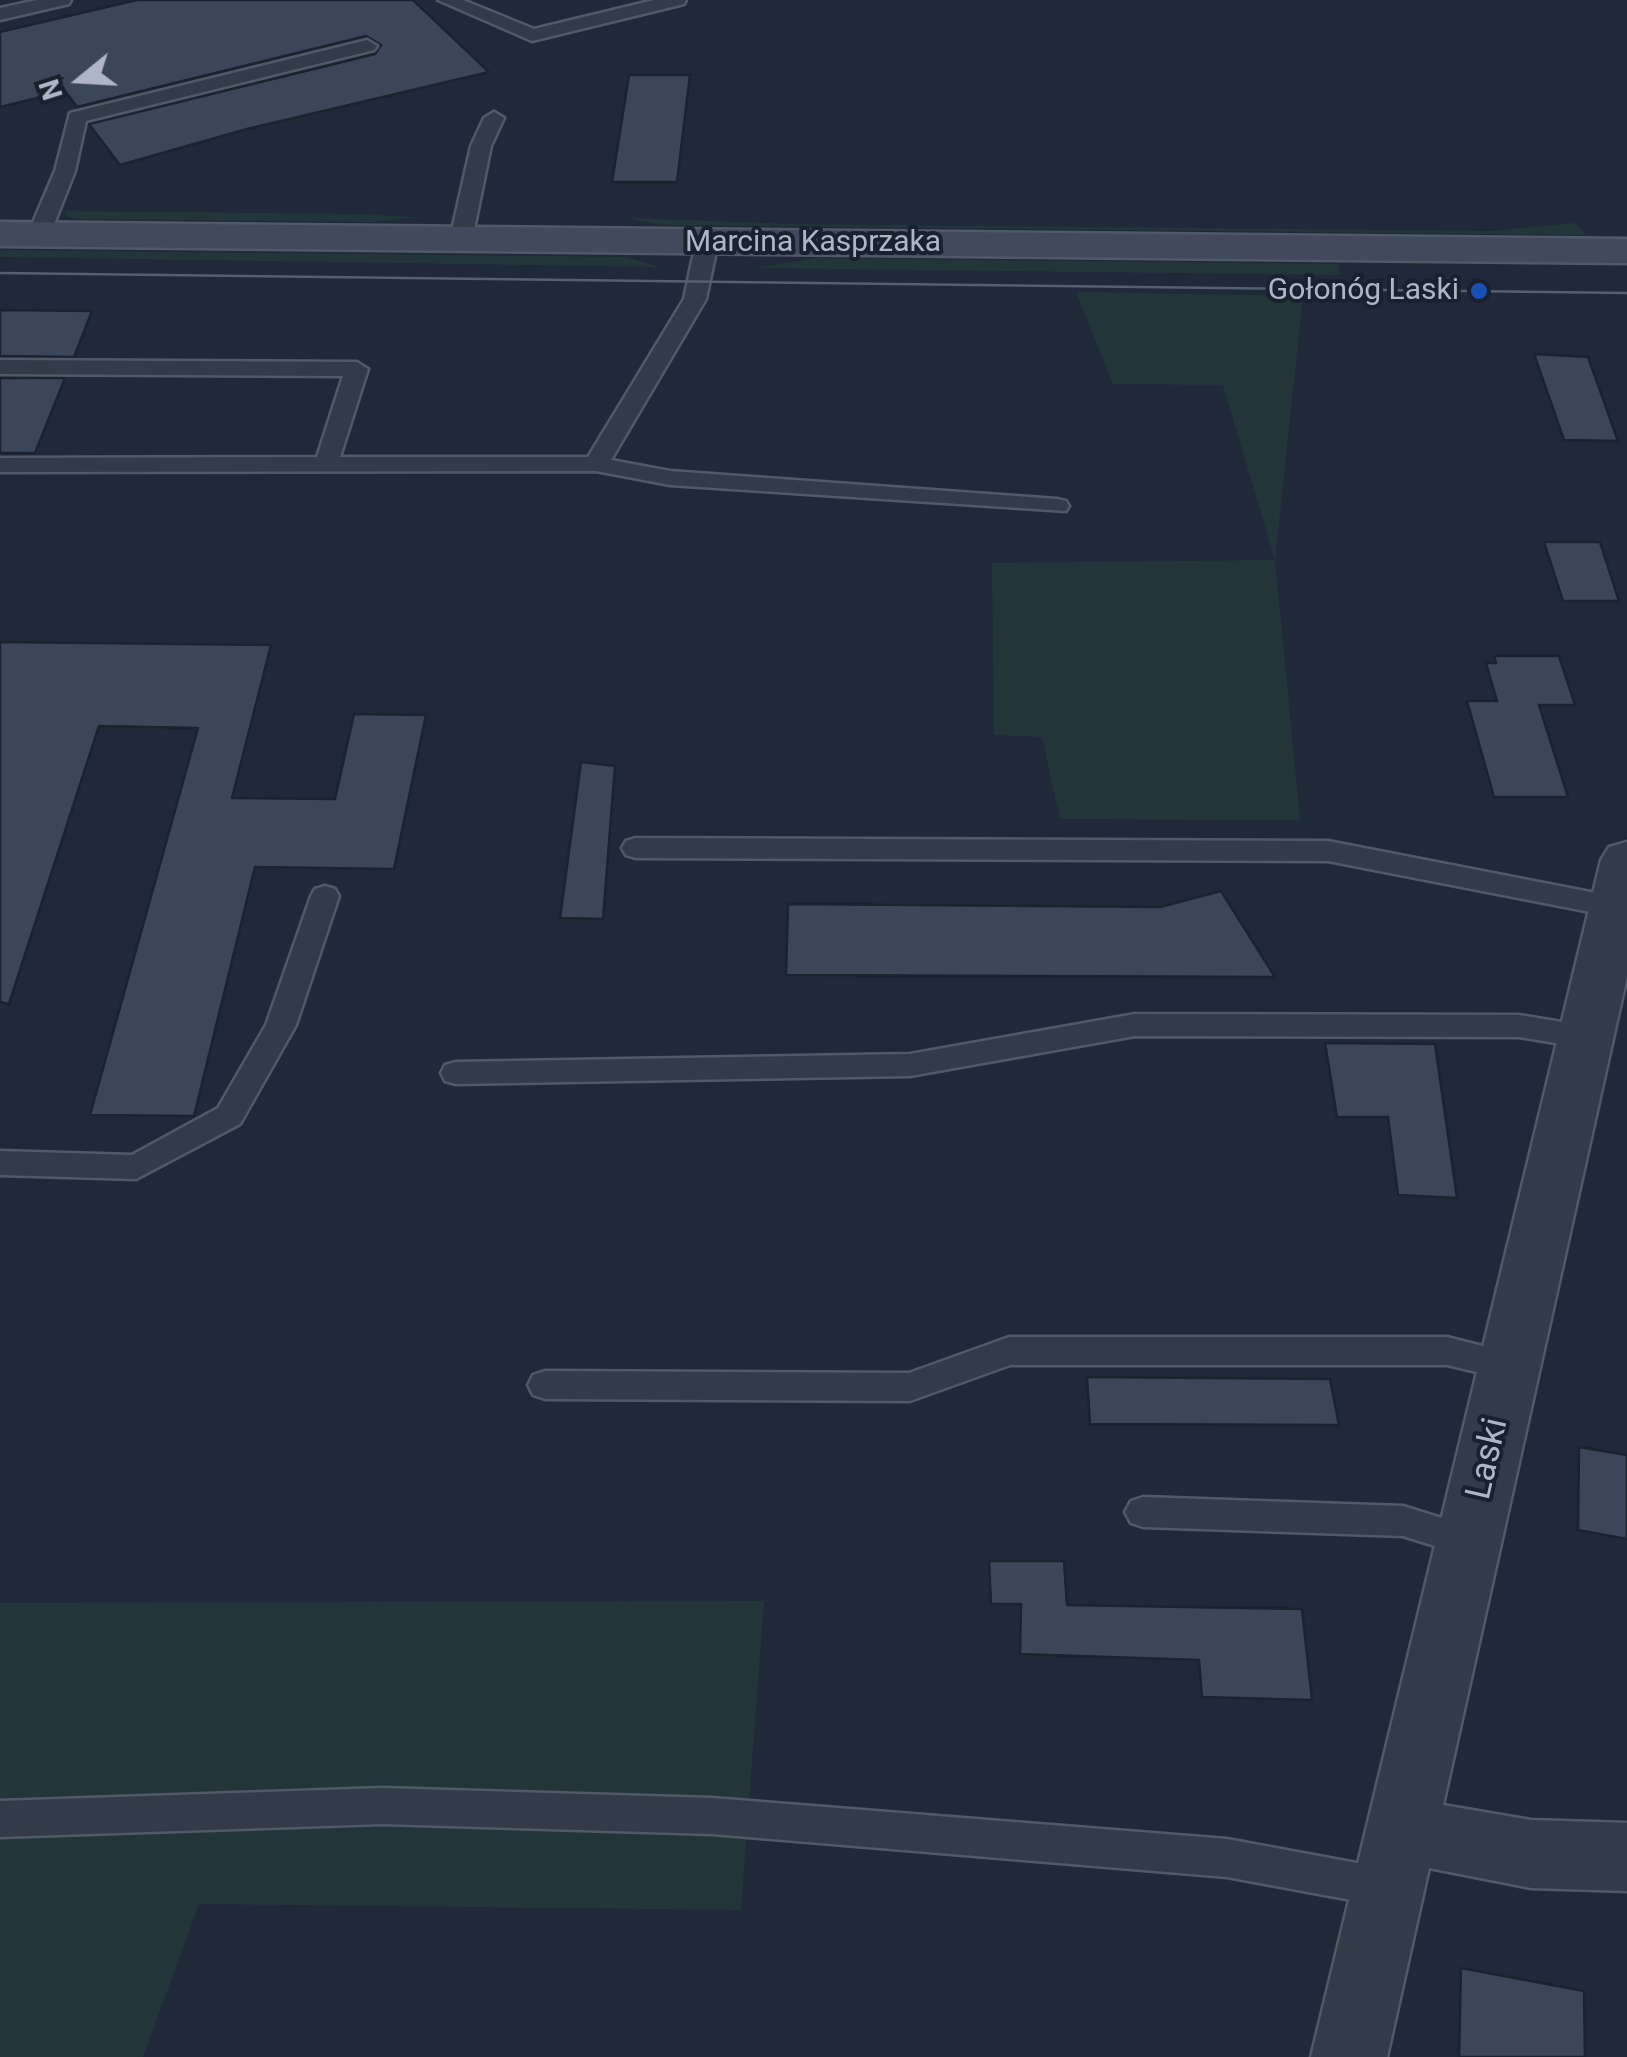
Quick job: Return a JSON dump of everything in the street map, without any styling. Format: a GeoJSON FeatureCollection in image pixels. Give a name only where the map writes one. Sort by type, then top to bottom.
{"type":"FeatureCollection","features":[{"type":"Feature","properties":{"kind":"street","name":"Marcina Kasprzaka"},"geometry":{"type":"LineString","coordinates":[[20,234],[1627,251]]}},
{"type":"Feature","properties":{"kind":"street","name":"Laski"},"geometry":{"type":"LineString","coordinates":[[1349,2057],[1621,883]]}},
{"type":"Feature","properties":{"kind":"street"},"geometry":{"type":"LineString","coordinates":[[1396,1858],[1440,1838],[1531,1854],[1627,1857]]}},
{"type":"Feature","properties":{"kind":"lane"},"geometry":{"type":"LineString","coordinates":[[0,14],[62,0]]}},
{"type":"Feature","properties":{"kind":"lane"},"geometry":{"type":"LineString","coordinates":[[446,0],[532,35],[677,0]]}},
{"type":"Feature","properties":{"kind":"lane"},"geometry":{"type":"LineString","coordinates":[[20,234],[65,171],[77,117],[367,46]]}},
{"type":"Feature","properties":{"kind":"lane"},"geometry":{"type":"LineString","coordinates":[[461,239],[481,146],[494,118]]}},
{"type":"Feature","properties":{"kind":"lane"},"geometry":{"type":"LineString","coordinates":[[596,464],[695,300],[706,242]]}},
{"type":"Feature","properties":{"kind":"lane"},"geometry":{"type":"LineString","coordinates":[[0,367],[357,369],[326,465]]}},
{"type":"Feature","properties":{"kind":"lane"},"geometry":{"type":"LineString","coordinates":[[0,465],[596,464],[670,478],[1056,506]]}},
{"type":"Feature","properties":{"kind":"lane"},"geometry":{"type":"LineString","coordinates":[[636,848],[1328,851],[1621,883]]}},
{"type":"Feature","properties":{"kind":"lane"},"geometry":{"type":"LineString","coordinates":[[0,1164],[136,1167],[229,1116],[281,1025],[324,896]]}},
{"type":"Feature","properties":{"kind":"lane"},"geometry":{"type":"LineString","coordinates":[[456,1073],[910,1065],[1135,1025],[1519,1026],[1586,1037]]}},
{"type":"Feature","properties":{"kind":"lane"},"geometry":{"type":"LineString","coordinates":[[545,1386],[910,1388],[1009,1350],[1447,1351],[1510,1366]]}},
{"type":"Feature","properties":{"kind":"lane"},"geometry":{"type":"LineString","coordinates":[[1143,1512],[1403,1521],[1470,1542]]}},
{"type":"Feature","properties":{"kind":"lane"},"geometry":{"type":"LineString","coordinates":[[0,1819],[383,1806],[712,1816],[1227,1858],[1396,1858]]}},
{"type":"Feature","properties":{"kind":"green space"},"geometry":{"type":"Polygon","coordinates":[[[65,211],[415,217],[376,222],[81,219],[68,217],[65,211]]]}},
{"type":"Feature","properties":{"kind":"green space"},"geometry":{"type":"Polygon","coordinates":[[[628,218],[792,224],[1491,231],[1575,223],[1586,235],[659,225],[628,218]]]}},
{"type":"Feature","properties":{"kind":"green space"},"geometry":{"type":"Polygon","coordinates":[[[0,250],[625,257],[661,267],[0,257],[0,250]]]}},
{"type":"Feature","properties":{"kind":"green space"},"geometry":{"type":"Polygon","coordinates":[[[815,258],[1338,264],[1340,275],[757,268],[815,258]]]}},
{"type":"Feature","properties":{"kind":"green space"},"geometry":{"type":"Polygon","coordinates":[[[1076,292],[1303,296],[1275,560],[1223,385],[1113,384],[1076,292]]]}},
{"type":"Feature","properties":{"kind":"green space"},"geometry":{"type":"Polygon","coordinates":[[[1275,560],[1300,820],[1060,819],[1042,737],[994,735],[992,563],[1275,560]]]}},
{"type":"Feature","properties":{"kind":"green space"},"geometry":{"type":"Polygon","coordinates":[[[764,1601],[741,1910],[199,1904],[143,2057],[0,2057],[0,1603],[764,1601]]]}},
{"type":"Feature","properties":{"kind":"building"},"geometry":{"type":"Polygon","coordinates":[[[137,0],[413,0],[489,72],[247,129],[120,165],[89,124],[375,54],[381,45],[366,36],[77,107],[65,91],[0,107],[0,32],[137,0]]]}},
{"type":"Feature","properties":{"kind":"building"},"geometry":{"type":"Polygon","coordinates":[[[629,75],[690,75],[677,182],[612,182],[629,75]]]}},
{"type":"Feature","properties":{"kind":"building"},"geometry":{"type":"Polygon","coordinates":[[[0,310],[92,311],[74,357],[0,356],[0,310]]]}},
{"type":"Feature","properties":{"kind":"building"},"geometry":{"type":"Polygon","coordinates":[[[1534,354],[1588,357],[1618,441],[1564,440],[1534,354]]]}},
{"type":"Feature","properties":{"kind":"building"},"geometry":{"type":"Polygon","coordinates":[[[0,378],[65,378],[35,453],[0,453],[0,378]]]}},
{"type":"Feature","properties":{"kind":"building"},"geometry":{"type":"Polygon","coordinates":[[[1544,542],[1600,542],[1619,601],[1563,601],[1544,542]]]}},
{"type":"Feature","properties":{"kind":"building"},"geometry":{"type":"Polygon","coordinates":[[[0,642],[271,645],[232,798],[335,799],[354,714],[426,715],[394,869],[255,867],[194,1116],[90,1115],[198,728],[99,726],[9,1004],[0,1002],[0,642]]]}},
{"type":"Feature","properties":{"kind":"building"},"geometry":{"type":"Polygon","coordinates":[[[1494,656],[1559,656],[1575,705],[1539,705],[1568,797],[1494,797],[1467,701],[1497,701],[1486,663],[1496,663],[1494,656]]]}},
{"type":"Feature","properties":{"kind":"building"},"geometry":{"type":"Polygon","coordinates":[[[581,762],[615,766],[603,919],[560,918],[581,762]]]}},
{"type":"Feature","properties":{"kind":"building"},"geometry":{"type":"Polygon","coordinates":[[[1221,891],[1275,977],[786,975],[788,904],[1160,907],[1221,891]]]}},
{"type":"Feature","properties":{"kind":"building"},"geometry":{"type":"Polygon","coordinates":[[[1325,1043],[1435,1044],[1457,1198],[1398,1195],[1388,1117],[1337,1117],[1325,1043]]]}},
{"type":"Feature","properties":{"kind":"building"},"geometry":{"type":"Polygon","coordinates":[[[1087,1377],[1330,1379],[1339,1425],[1090,1424],[1087,1377]]]}},
{"type":"Feature","properties":{"kind":"building"},"geometry":{"type":"Polygon","coordinates":[[[1579,1447],[1627,1455],[1627,1539],[1578,1530],[1579,1447]]]}},
{"type":"Feature","properties":{"kind":"building"},"geometry":{"type":"Polygon","coordinates":[[[989,1561],[1064,1561],[1067,1605],[1302,1609],[1312,1700],[1202,1697],[1199,1660],[1020,1654],[1021,1604],[991,1604],[989,1561]]]}},
{"type":"Feature","properties":{"kind":"building"},"geometry":{"type":"Polygon","coordinates":[[[1461,1968],[1584,1991],[1585,2057],[1459,2057],[1461,1968]]]}},
{"type":"Feature","properties":{"kind":"tram line"},"geometry":{"type":"LineString","coordinates":[[0,273],[1627,293]]}},
{"type":"Feature","properties":{"kind":"place","name":"Gołonóg Laski"},"geometry":{"type":"Point","coordinates":[1479,291]}}]}
